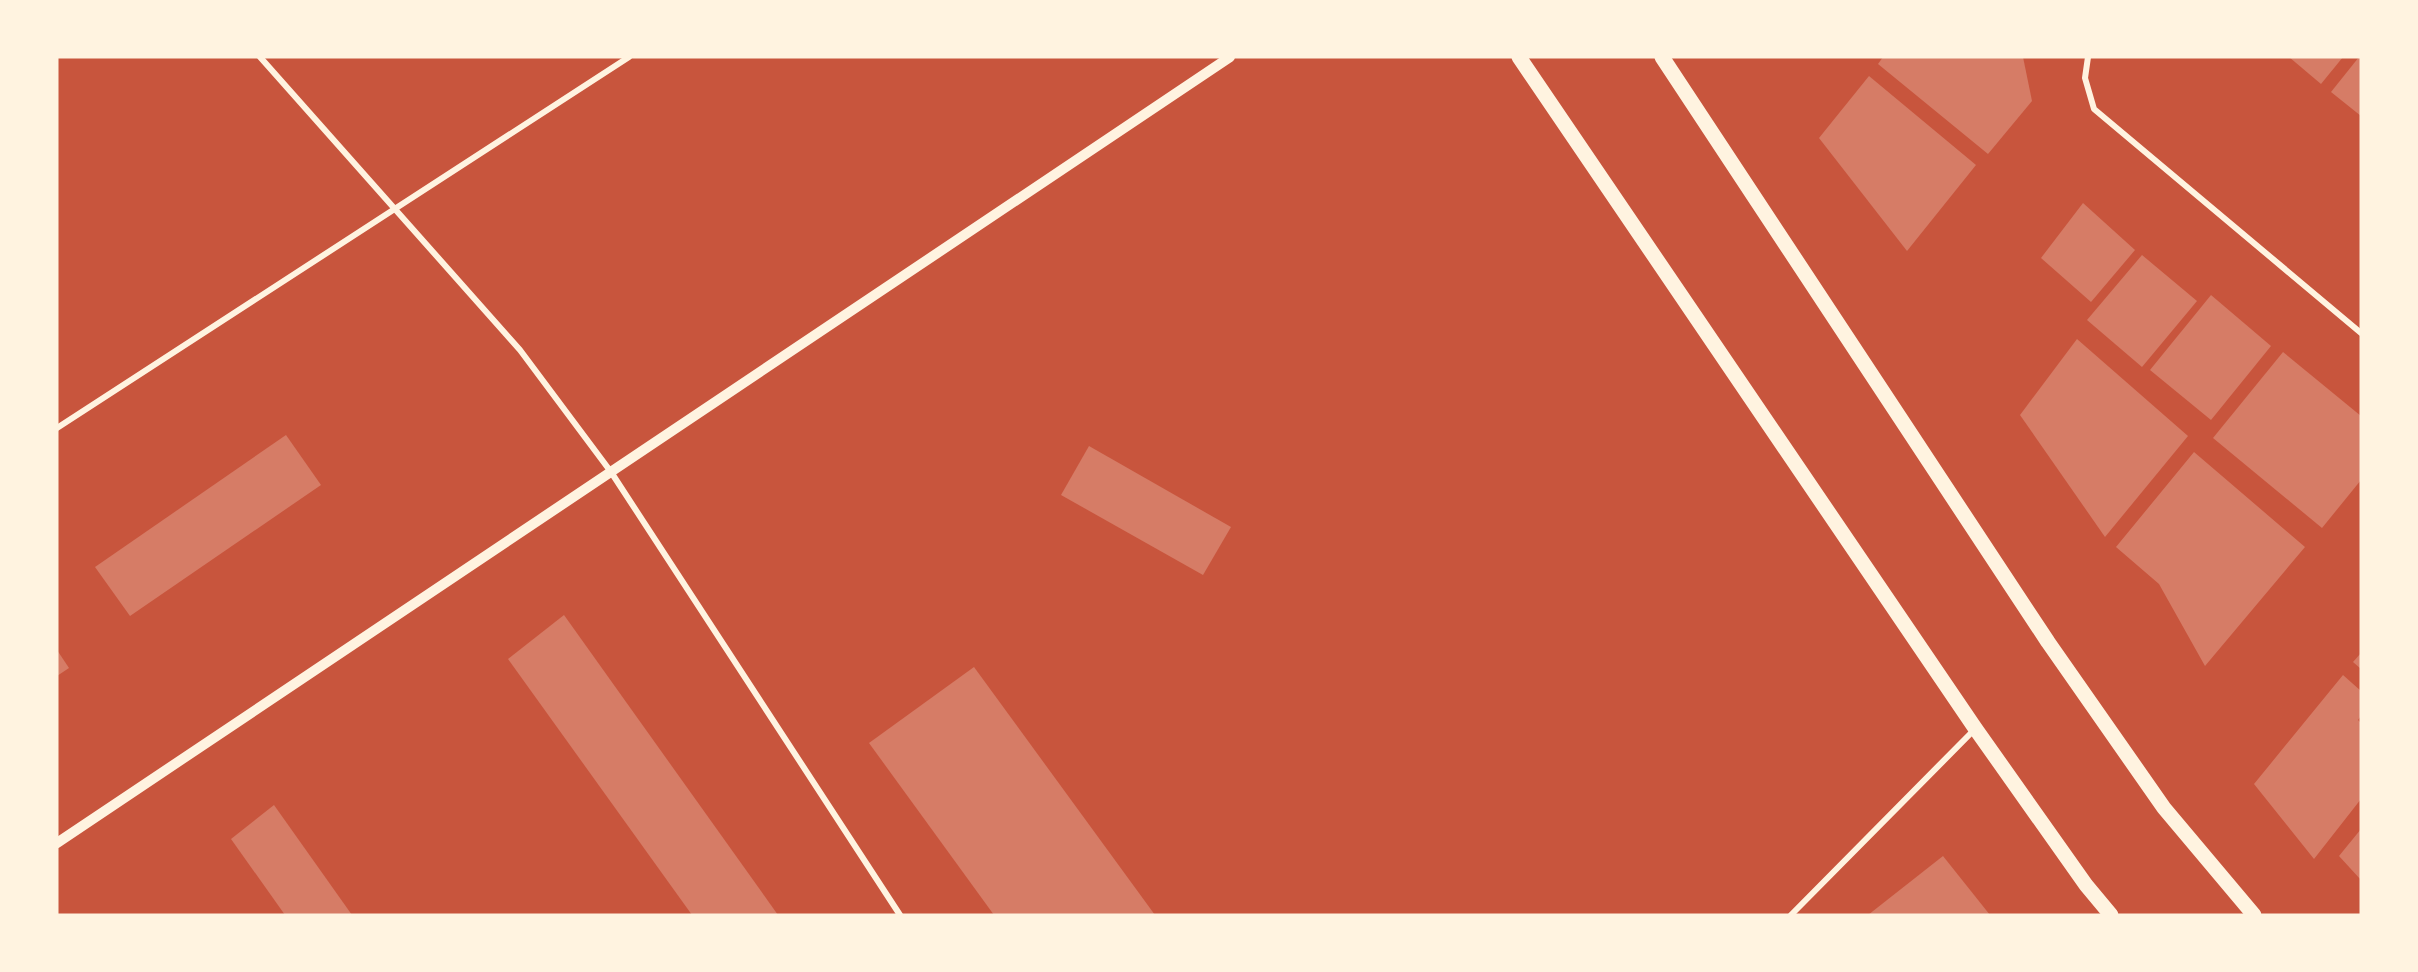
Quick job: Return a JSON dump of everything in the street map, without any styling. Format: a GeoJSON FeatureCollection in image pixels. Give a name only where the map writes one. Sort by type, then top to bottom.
{"type":"FeatureCollection","features":[{"type":"Feature","properties":{"kind":"main road"},"geometry":{"type":"LineString","coordinates":[[1519,57],[1975,728],[2086,885],[2111,915]]}},
{"type":"Feature","properties":{"kind":"main road"},"geometry":{"type":"LineString","coordinates":[[1662,57],[2048,642],[2164,808],[2254,915]]}},
{"type":"Feature","properties":{"kind":"street"},"geometry":{"type":"LineString","coordinates":[[260,57],[520,350],[611,472],[900,915]]}},
{"type":"Feature","properties":{"kind":"street"},"geometry":{"type":"LineString","coordinates":[[57,428],[260,295],[396,211],[629,57]]}},
{"type":"Feature","properties":{"kind":"street"},"geometry":{"type":"LineString","coordinates":[[57,843],[1230,57]]}},
{"type":"Feature","properties":{"kind":"street"},"geometry":{"type":"LineString","coordinates":[[2088,57],[2085,78],[2094,109],[2361,333]]}},
{"type":"Feature","properties":{"kind":"street"},"geometry":{"type":"LineString","coordinates":[[1791,915],[1975,728]]}},
{"type":"Feature","properties":{"kind":"building"},"geometry":{"type":"Polygon","coordinates":[[[1883,57],[2023,57],[2032,101],[1988,154],[1878,64],[1883,57]]]}},
{"type":"Feature","properties":{"kind":"building"},"geometry":{"type":"Polygon","coordinates":[[[2289,57],[2343,57],[2321,84],[2289,57]]]}},
{"type":"Feature","properties":{"kind":"building"},"geometry":{"type":"Polygon","coordinates":[[[2361,57],[2361,116],[2331,92],[2361,57]]]}},
{"type":"Feature","properties":{"kind":"building"},"geometry":{"type":"Polygon","coordinates":[[[1869,76],[1976,165],[1907,251],[1819,138],[1869,76]]]}},
{"type":"Feature","properties":{"kind":"building"},"geometry":{"type":"Polygon","coordinates":[[[2083,203],[2135,250],[2091,302],[2041,258],[2083,203]]]}},
{"type":"Feature","properties":{"kind":"building"},"geometry":{"type":"Polygon","coordinates":[[[2142,255],[2197,301],[2142,367],[2087,320],[2142,255]]]}},
{"type":"Feature","properties":{"kind":"building"},"geometry":{"type":"Polygon","coordinates":[[[2211,295],[2271,346],[2211,420],[2150,370],[2211,295]]]}},
{"type":"Feature","properties":{"kind":"building"},"geometry":{"type":"Polygon","coordinates":[[[2077,339],[2188,436],[2105,537],[2020,415],[2077,339]]]}},
{"type":"Feature","properties":{"kind":"building"},"geometry":{"type":"Polygon","coordinates":[[[2283,352],[2361,416],[2361,480],[2322,528],[2213,438],[2283,352]]]}},
{"type":"Feature","properties":{"kind":"building"},"geometry":{"type":"Polygon","coordinates":[[[286,435],[321,485],[130,616],[95,567],[286,435]]]}},
{"type":"Feature","properties":{"kind":"building"},"geometry":{"type":"Polygon","coordinates":[[[1089,446],[1231,527],[1203,575],[1061,495],[1089,446]]]}},
{"type":"Feature","properties":{"kind":"building"},"geometry":{"type":"Polygon","coordinates":[[[2194,452],[2305,547],[2205,666],[2159,584],[2116,547],[2194,452]]]}},
{"type":"Feature","properties":{"kind":"building"},"geometry":{"type":"Polygon","coordinates":[[[564,615],[778,915],[692,915],[508,659],[564,615]]]}},
{"type":"Feature","properties":{"kind":"building"},"geometry":{"type":"Polygon","coordinates":[[[57,650],[69,668],[57,676],[57,650]]]}},
{"type":"Feature","properties":{"kind":"building"},"geometry":{"type":"Polygon","coordinates":[[[2361,653],[2361,669],[2353,662],[2361,653]]]}},
{"type":"Feature","properties":{"kind":"building"},"geometry":{"type":"Polygon","coordinates":[[[974,667],[1155,915],[994,915],[869,743],[974,667]]]}},
{"type":"Feature","properties":{"kind":"building"},"geometry":{"type":"Polygon","coordinates":[[[2343,675],[2361,691],[2361,716],[2358,720],[2361,723],[2361,799],[2314,859],[2254,784],[2343,675]]]}},
{"type":"Feature","properties":{"kind":"building"},"geometry":{"type":"Polygon","coordinates":[[[274,805],[352,915],[285,915],[231,839],[274,805]]]}},
{"type":"Feature","properties":{"kind":"building"},"geometry":{"type":"Polygon","coordinates":[[[2361,829],[2361,880],[2339,856],[2361,829]]]}},
{"type":"Feature","properties":{"kind":"building"},"geometry":{"type":"Polygon","coordinates":[[[1943,856],[1990,915],[1868,915],[1943,856]]]}}]}
